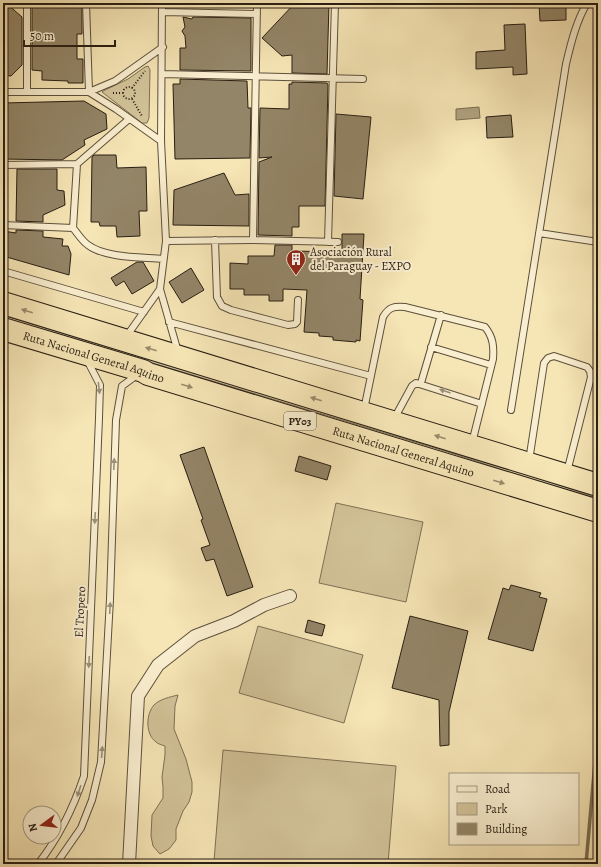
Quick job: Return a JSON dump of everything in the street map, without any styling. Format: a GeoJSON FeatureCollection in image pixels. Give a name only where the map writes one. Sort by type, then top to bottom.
{"type":"FeatureCollection","features":[{"type":"Feature","properties":{"kind":"highway","name":"Ruta Nacional General Aquino"},"geometry":{"type":"LineString","coordinates":[[3,303],[598,485]]}},
{"type":"Feature","properties":{"kind":"highway","name":"Ruta Nacional General Aquino"},"geometry":{"type":"LineString","coordinates":[[3,329],[598,512]]}},
{"type":"Feature","properties":{"kind":"street"},"geometry":{"type":"LineString","coordinates":[[129,864],[138,696],[158,664],[194,636],[234,621],[264,606],[290,596]]}},
{"type":"Feature","properties":{"kind":"lane"},"geometry":{"type":"LineString","coordinates":[[27,3],[27,92]]}},
{"type":"Feature","properties":{"kind":"lane"},"geometry":{"type":"LineString","coordinates":[[86,3],[89,92]]}},
{"type":"Feature","properties":{"kind":"lane"},"geometry":{"type":"LineString","coordinates":[[162,3],[163,47],[161,141],[166,241],[160,289],[179,357]]}},
{"type":"Feature","properties":{"kind":"lane"},"geometry":{"type":"LineString","coordinates":[[253,240],[258,3]]}},
{"type":"Feature","properties":{"kind":"lane"},"geometry":{"type":"LineString","coordinates":[[328,242],[335,3]]}},
{"type":"Feature","properties":{"kind":"lane"},"geometry":{"type":"LineString","coordinates":[[511,410],[566,64],[573,36],[582,11],[587,3]]}},
{"type":"Feature","properties":{"kind":"lane"},"geometry":{"type":"LineString","coordinates":[[162,12],[257,14]]}},
{"type":"Feature","properties":{"kind":"lane"},"geometry":{"type":"LineString","coordinates":[[3,92],[89,92],[115,81],[163,47]]}},
{"type":"Feature","properties":{"kind":"lane"},"geometry":{"type":"LineString","coordinates":[[162,74],[363,79]]}},
{"type":"Feature","properties":{"kind":"lane"},"geometry":{"type":"LineString","coordinates":[[89,92],[161,141]]}},
{"type":"Feature","properties":{"kind":"lane"},"geometry":{"type":"LineString","coordinates":[[3,164],[77,164],[129,119]]}},
{"type":"Feature","properties":{"kind":"lane"},"geometry":{"type":"LineString","coordinates":[[77,164],[73,228],[87,244],[99,252],[163,259]]}},
{"type":"Feature","properties":{"kind":"lane"},"geometry":{"type":"LineString","coordinates":[[3,225],[73,228]]}},
{"type":"Feature","properties":{"kind":"lane"},"geometry":{"type":"LineString","coordinates":[[539,233],[598,242]]}},
{"type":"Feature","properties":{"kind":"lane"},"geometry":{"type":"LineString","coordinates":[[215,240],[216,297],[222,306],[231,310],[288,325],[297,322],[298,300]]}},
{"type":"Feature","properties":{"kind":"lane"},"geometry":{"type":"LineString","coordinates":[[166,241],[253,240],[338,242]]}},
{"type":"Feature","properties":{"kind":"lane"},"geometry":{"type":"LineString","coordinates":[[3,271],[144,312]]}},
{"type":"Feature","properties":{"kind":"lane"},"geometry":{"type":"LineString","coordinates":[[124,340],[160,289]]}},
{"type":"Feature","properties":{"kind":"lane"},"geometry":{"type":"LineString","coordinates":[[363,413],[383,317],[387,310],[394,306],[405,307],[486,327],[492,337],[494,349],[471,447]]}},
{"type":"Feature","properties":{"kind":"lane"},"geometry":{"type":"LineString","coordinates":[[421,383],[441,315]]}},
{"type":"Feature","properties":{"kind":"lane"},"geometry":{"type":"LineString","coordinates":[[169,322],[371,376]]}},
{"type":"Feature","properties":{"kind":"lane"},"geometry":{"type":"LineString","coordinates":[[431,347],[491,365]]}},
{"type":"Feature","properties":{"kind":"lane","name":"El Tropero"},"geometry":{"type":"LineString","coordinates":[[38,864],[62,829],[75,802],[84,776],[100,385],[84,353]]}},
{"type":"Feature","properties":{"kind":"lane"},"geometry":{"type":"LineString","coordinates":[[528,464],[544,363],[548,358],[554,356],[587,367],[590,371],[591,377],[566,476]]}},
{"type":"Feature","properties":{"kind":"lane"},"geometry":{"type":"LineString","coordinates":[[56,864],[81,828],[92,800],[101,762],[110,599],[116,420],[122,386],[143,371]]}},
{"type":"Feature","properties":{"kind":"lane"},"geometry":{"type":"LineString","coordinates":[[392,422],[412,386],[416,383],[421,383],[482,404]]}},
{"type":"Feature","properties":{"kind":"path"},"geometry":{"type":"LineString","coordinates":[[132,88],[149,66]]}},
{"type":"Feature","properties":{"kind":"path"},"geometry":{"type":"LineString","coordinates":[[132,88],[126,87],[122,93],[125,98],[132,99],[144,118]]}},
{"type":"Feature","properties":{"kind":"path"},"geometry":{"type":"LineString","coordinates":[[132,88],[135,94],[132,99]]}},
{"type":"Feature","properties":{"kind":"green space"},"geometry":{"type":"Polygon","coordinates":[[[148,66],[150,70],[149,118],[147,123],[142,123],[102,92],[128,79],[148,66]]]}},
{"type":"Feature","properties":{"kind":"green space"},"geometry":{"type":"Polygon","coordinates":[[[3,315],[449,449],[598,498],[598,501],[448,452],[3,318],[3,315]]]}},
{"type":"Feature","properties":{"kind":"green space"},"geometry":{"type":"Polygon","coordinates":[[[336,503],[423,522],[406,602],[319,583],[336,503]]]}},
{"type":"Feature","properties":{"kind":"green space"},"geometry":{"type":"Polygon","coordinates":[[[258,626],[363,655],[344,723],[239,693],[258,626]]]}},
{"type":"Feature","properties":{"kind":"green space"},"geometry":{"type":"Polygon","coordinates":[[[178,695],[175,706],[174,729],[186,759],[192,782],[192,792],[189,802],[183,811],[176,829],[176,840],[169,849],[160,854],[153,846],[151,836],[152,815],[163,798],[162,777],[165,746],[152,738],[148,729],[148,719],[151,709],[156,703],[165,698],[178,695]]]}},
{"type":"Feature","properties":{"kind":"green space"},"geometry":{"type":"Polygon","coordinates":[[[223,750],[396,766],[388,864],[253,864],[214,861],[223,750]]]}},
{"type":"Feature","properties":{"kind":"shaded area"},"geometry":{"type":"Polygon","coordinates":[[[479,107],[480,118],[456,120],[456,109],[479,107]]]}},
{"type":"Feature","properties":{"kind":"building"},"geometry":{"type":"Polygon","coordinates":[[[3,3],[6,3],[22,17],[22,65],[11,76],[3,75],[3,3]]]}},
{"type":"Feature","properties":{"kind":"building"},"geometry":{"type":"Polygon","coordinates":[[[32,3],[82,4],[82,34],[77,34],[77,59],[83,59],[83,83],[42,80],[42,71],[32,70],[32,3]]]}},
{"type":"Feature","properties":{"kind":"building"},"geometry":{"type":"Polygon","coordinates":[[[295,3],[329,3],[327,74],[292,73],[292,55],[282,56],[262,38],[295,3]]]}},
{"type":"Feature","properties":{"kind":"building"},"geometry":{"type":"Polygon","coordinates":[[[539,3],[566,3],[566,20],[540,21],[539,3]]]}},
{"type":"Feature","properties":{"kind":"building"},"geometry":{"type":"Polygon","coordinates":[[[183,17],[192,19],[193,17],[251,18],[251,71],[180,70],[180,48],[186,48],[185,36],[182,31],[185,27],[183,17]]]}},
{"type":"Feature","properties":{"kind":"building"},"geometry":{"type":"Polygon","coordinates":[[[525,24],[527,74],[513,75],[513,67],[476,69],[476,52],[505,50],[504,25],[525,24]]]}},
{"type":"Feature","properties":{"kind":"building"},"geometry":{"type":"Polygon","coordinates":[[[180,79],[247,81],[248,108],[251,108],[250,158],[175,159],[173,84],[180,84],[180,79]]]}},
{"type":"Feature","properties":{"kind":"building"},"geometry":{"type":"Polygon","coordinates":[[[292,82],[327,83],[328,85],[325,206],[299,206],[299,227],[292,227],[292,236],[258,235],[259,162],[272,157],[259,158],[260,108],[289,109],[289,84],[292,84],[292,82]]]}},
{"type":"Feature","properties":{"kind":"building"},"geometry":{"type":"Polygon","coordinates":[[[84,101],[106,114],[107,129],[84,140],[85,145],[62,160],[3,159],[3,103],[84,101]]]}},
{"type":"Feature","properties":{"kind":"building"},"geometry":{"type":"Polygon","coordinates":[[[336,114],[371,117],[363,199],[334,196],[336,114]]]}},
{"type":"Feature","properties":{"kind":"building"},"geometry":{"type":"Polygon","coordinates":[[[511,115],[513,137],[487,138],[486,117],[511,115]]]}},
{"type":"Feature","properties":{"kind":"building"},"geometry":{"type":"Polygon","coordinates":[[[94,155],[116,155],[117,168],[146,167],[147,211],[139,211],[140,236],[117,237],[116,226],[100,226],[99,222],[91,222],[92,157],[94,155]]]}},
{"type":"Feature","properties":{"kind":"building"},"geometry":{"type":"Polygon","coordinates":[[[17,169],[57,169],[57,190],[64,191],[65,205],[43,215],[43,222],[16,221],[17,169]]]}},
{"type":"Feature","properties":{"kind":"building"},"geometry":{"type":"Polygon","coordinates":[[[224,173],[235,195],[249,194],[249,226],[173,225],[174,190],[224,173]]]}},
{"type":"Feature","properties":{"kind":"building"},"geometry":{"type":"Polygon","coordinates":[[[16,230],[43,231],[43,237],[63,239],[62,246],[68,246],[71,254],[69,275],[3,256],[3,231],[16,233],[16,230]]]}},
{"type":"Feature","properties":{"kind":"building","name":"Asociación Rural del Paraguay - EXPO"},"geometry":{"type":"Polygon","coordinates":[[[342,234],[364,234],[360,299],[363,300],[360,341],[333,340],[333,337],[319,336],[319,333],[304,332],[307,290],[283,289],[283,301],[269,301],[269,295],[244,295],[244,289],[230,289],[230,263],[248,264],[248,256],[274,256],[275,245],[292,245],[292,251],[342,252],[342,234]]]}},
{"type":"Feature","properties":{"kind":"building"},"geometry":{"type":"Polygon","coordinates":[[[137,262],[143,262],[154,281],[132,294],[124,281],[116,286],[111,278],[137,262]]]}},
{"type":"Feature","properties":{"kind":"building"},"geometry":{"type":"Polygon","coordinates":[[[191,268],[204,290],[182,303],[169,282],[191,268]]]}},
{"type":"Feature","properties":{"kind":"building"},"geometry":{"type":"Polygon","coordinates":[[[204,447],[253,587],[227,596],[214,559],[206,561],[201,548],[210,545],[201,520],[203,519],[180,455],[204,447]]]}},
{"type":"Feature","properties":{"kind":"building"},"geometry":{"type":"Polygon","coordinates":[[[299,456],[331,466],[327,480],[295,471],[299,456]]]}},
{"type":"Feature","properties":{"kind":"building"},"geometry":{"type":"Polygon","coordinates":[[[511,585],[541,593],[539,597],[547,599],[533,651],[488,639],[503,588],[509,590],[511,585]]]}},
{"type":"Feature","properties":{"kind":"building"},"geometry":{"type":"Polygon","coordinates":[[[410,616],[468,631],[449,712],[449,745],[440,746],[439,700],[392,688],[410,616]]]}},
{"type":"Feature","properties":{"kind":"building"},"geometry":{"type":"Polygon","coordinates":[[[308,620],[325,625],[322,636],[305,632],[308,620]]]}},
{"type":"Feature","properties":{"kind":"waterway"},"geometry":{"type":"LineString","coordinates":[[586,864],[598,728]]}},
{"type":"Feature","properties":{"kind":"place","name":"Asociación Rural del Paraguay - EXPO"},"geometry":{"type":"Point","coordinates":[296,276]}}]}
